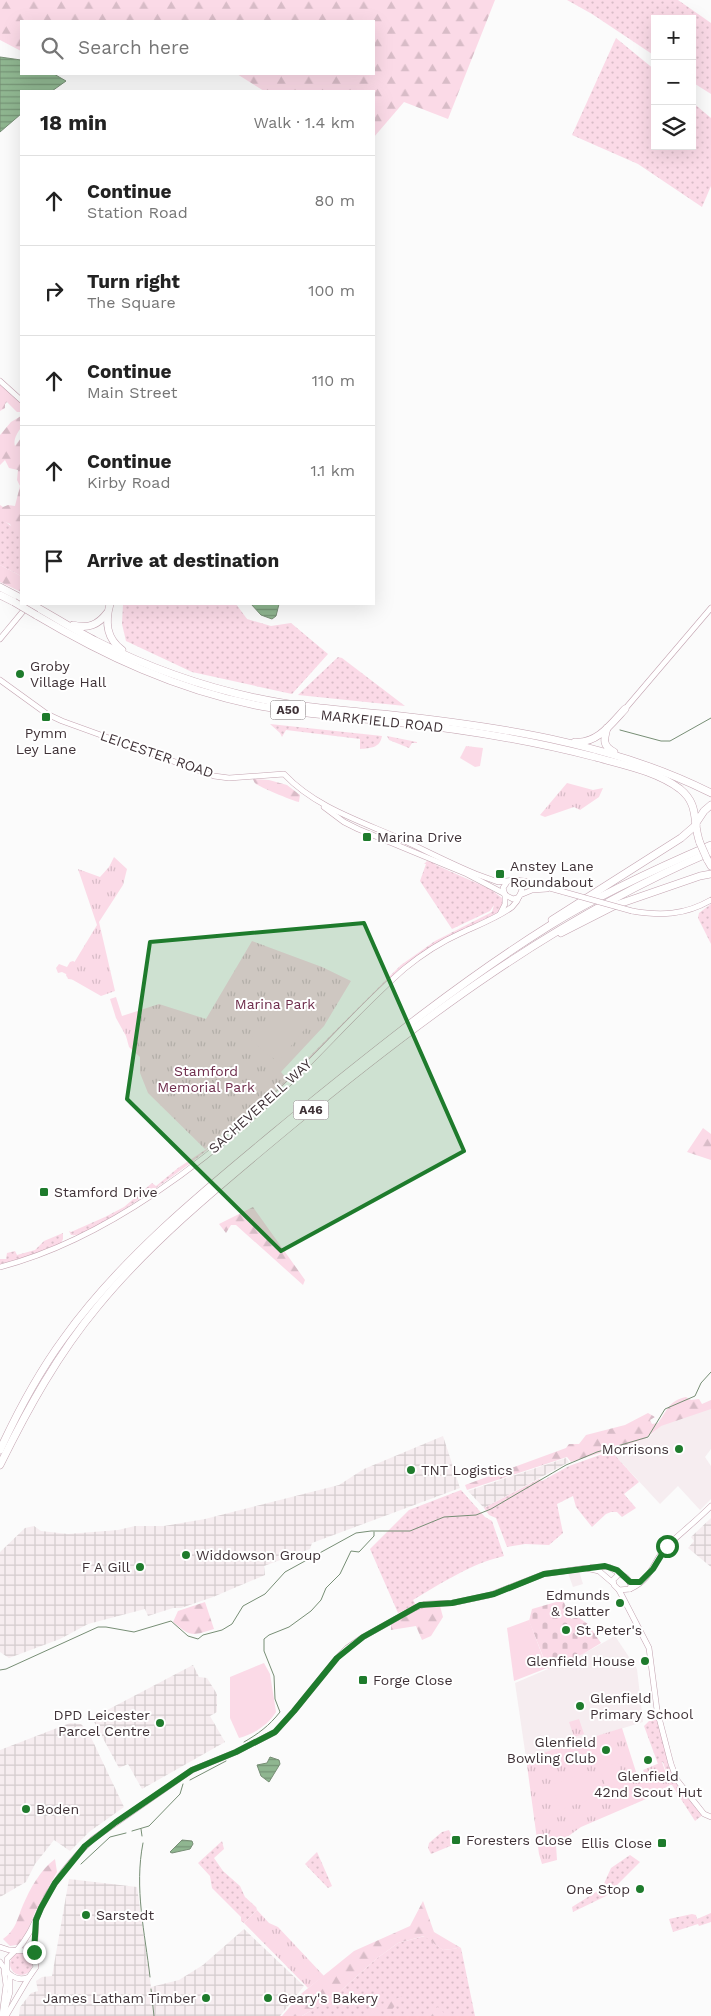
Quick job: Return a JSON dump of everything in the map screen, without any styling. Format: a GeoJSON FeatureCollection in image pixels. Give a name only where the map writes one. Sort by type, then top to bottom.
{"type":"FeatureCollection","features":[{"type":"Feature","properties":{"kind":"highway","name":"MARKFIELD ROAD"},"geometry":{"type":"LineString","coordinates":[[0,587],[17,599]]}},
{"type":"Feature","properties":{"kind":"highway","name":"MARKFIELD ROAD"},"geometry":{"type":"LineString","coordinates":[[0,595],[17,599]]}},
{"type":"Feature","properties":{"kind":"highway","name":"MARKFIELD ROAD"},"geometry":{"type":"LineString","coordinates":[[27,605],[117,660],[166,680],[218,697],[256,706],[302,713],[426,726],[497,736],[557,747],[636,769],[667,782],[687,795],[694,807],[700,844],[709,855],[710,872]]}},
{"type":"Feature","properties":{"kind":"highway","name":"MARKFIELD ROAD"},"geometry":{"type":"LineString","coordinates":[[31,605],[38,612],[62,622],[135,660],[186,679],[256,698],[303,706],[458,723],[555,740],[631,759],[665,771],[711,793]]}},
{"type":"Feature","properties":{"kind":"highway"},"geometry":{"type":"LineString","coordinates":[[62,622],[88,627],[98,622],[109,607]]}},
{"type":"Feature","properties":{"kind":"highway"},"geometry":{"type":"LineString","coordinates":[[109,607],[107,627],[110,638],[114,644],[135,660]]}},
{"type":"Feature","properties":{"kind":"highway"},"geometry":{"type":"LineString","coordinates":[[555,740],[590,742],[608,728],[625,708]]}},
{"type":"Feature","properties":{"kind":"highway"},"geometry":{"type":"LineString","coordinates":[[608,728],[604,740],[605,746],[608,749],[631,759],[664,767],[711,788]]}},
{"type":"Feature","properties":{"kind":"highway"},"geometry":{"type":"LineString","coordinates":[[491,964],[515,945],[681,838],[696,824],[704,811],[711,806]]}},
{"type":"Feature","properties":{"kind":"highway","name":"A46"},"geometry":{"type":"LineString","coordinates":[[0,1450],[30,1392],[64,1338],[107,1284],[148,1244],[238,1163],[360,1062],[491,964],[550,926],[610,892],[664,865],[711,845]]}},
{"type":"Feature","properties":{"kind":"highway","name":"A46"},"geometry":{"type":"LineString","coordinates":[[0,1465],[35,1396],[57,1360],[97,1306],[141,1259],[250,1160],[432,1015],[525,951],[604,903],[658,875],[709,855]]}},
{"type":"Feature","properties":{"kind":"highway"},"geometry":{"type":"LineString","coordinates":[[525,951],[616,905],[710,872]]}},
{"type":"Feature","properties":{"kind":"street"},"geometry":{"type":"LineString","coordinates":[[0,381],[20,399]]}},
{"type":"Feature","properties":{"kind":"street"},"geometry":{"type":"LineString","coordinates":[[0,639],[29,605]]}},
{"type":"Feature","properties":{"kind":"street"},"geometry":{"type":"LineString","coordinates":[[625,708],[711,608]]}},
{"type":"Feature","properties":{"kind":"street","name":"LEICESTER ROAD"},"geometry":{"type":"LineString","coordinates":[[0,680],[47,714],[62,721],[214,776],[229,778],[284,774],[292,783],[338,815],[344,822],[467,874],[505,895]]}},
{"type":"Feature","properties":{"kind":"street","name":"LEICESTER ROAD"},"geometry":{"type":"LineString","coordinates":[[338,815],[348,817],[489,880],[507,882]]}},
{"type":"Feature","properties":{"kind":"street"},"geometry":{"type":"LineString","coordinates":[[344,822],[348,817]]}},
{"type":"Feature","properties":{"kind":"street"},"geometry":{"type":"LineString","coordinates":[[517,881],[522,887],[520,896]]}},
{"type":"Feature","properties":{"kind":"street"},"geometry":{"type":"LineString","coordinates":[[499,914],[505,904],[503,888],[507,882],[517,881],[537,884],[632,911],[664,915],[691,910],[711,900]]}},
{"type":"Feature","properties":{"kind":"street"},"geometry":{"type":"LineString","coordinates":[[505,895],[513,899],[532,890],[550,889]]}},
{"type":"Feature","properties":{"kind":"street","name":"SACHEVERELL WAY"},"geometry":{"type":"LineString","coordinates":[[0,1267],[50,1251],[83,1235],[130,1208],[184,1171],[237,1130],[279,1092],[404,969],[443,942],[513,906],[520,896]]}},
{"type":"Feature","properties":{"kind":"street"},"geometry":{"type":"LineString","coordinates":[[619,1590],[629,1589],[640,1582],[653,1569],[667,1546],[711,1506]]}},
{"type":"Feature","properties":{"kind":"street"},"geometry":{"type":"LineString","coordinates":[[4,2016],[10,1992],[6,1961],[10,1954],[27,1939],[55,1883],[79,1853],[93,1839],[192,1770],[236,1752],[275,1732],[337,1658],[363,1637],[420,1605],[452,1603],[494,1594],[544,1574],[599,1566],[613,1568],[630,1582],[640,1582]]}},
{"type":"Feature","properties":{"kind":"street"},"geometry":{"type":"LineString","coordinates":[[599,1566],[626,1600],[649,1648],[657,1710],[672,1769],[683,1790],[704,1814],[711,1817]]}},
{"type":"Feature","properties":{"kind":"street"},"geometry":{"type":"LineString","coordinates":[[586,1568],[605,1575]]}},
{"type":"Feature","properties":{"kind":"street"},"geometry":{"type":"LineString","coordinates":[[612,1583],[616,1576],[622,1575]]}},
{"type":"Feature","properties":{"kind":"street"},"geometry":{"type":"LineString","coordinates":[[626,1600],[630,1582]]}},
{"type":"Feature","properties":{"kind":"street"},"geometry":{"type":"LineString","coordinates":[[4,2016],[36,1967],[34,1957],[36,1920]]}},
{"type":"Feature","properties":{"kind":"street"},"geometry":{"type":"LineString","coordinates":[[0,1947],[26,1950],[34,1957]]}},
{"type":"Feature","properties":{"kind":"street"},"geometry":{"type":"LineString","coordinates":[[1,1964],[9,1974],[19,1980],[29,1977]]}},
{"type":"Feature","properties":{"kind":"street"},"geometry":{"type":"LineString","coordinates":[[1,1964],[6,1985],[4,2016]]}},
{"type":"Feature","properties":{"kind":"highlighted area"},"geometry":{"type":"Polygon","coordinates":[[[364,923],[464,1151],[281,1251],[127,1099],[150,942],[364,923]]]}},
{"type":"Feature","properties":{"kind":"shaded area"},"geometry":{"type":"Polygon","coordinates":[[[0,57],[20,60],[20,75],[56,75],[66,81],[53,90],[20,90],[20,115],[0,132],[0,57]]]}},
{"type":"Feature","properties":{"kind":"shaded area"},"geometry":{"type":"Polygon","coordinates":[[[252,605],[279,605],[276,616],[272,619],[261,615],[252,605]]]}},
{"type":"Feature","properties":{"kind":"shaded area"},"geometry":{"type":"Polygon","coordinates":[[[711,1405],[711,1449],[705,1457],[711,1466],[711,1499],[700,1510],[678,1486],[660,1504],[611,1451],[648,1438],[667,1419],[711,1405]]]}},
{"type":"Feature","properties":{"kind":"shaded area"},"geometry":{"type":"Polygon","coordinates":[[[443,1436],[460,1488],[312,1543],[310,1549],[264,1566],[265,1575],[213,1597],[181,1608],[173,1608],[148,1616],[145,1609],[88,1624],[60,1639],[9,1658],[0,1652],[0,1552],[25,1528],[34,1526],[41,1531],[68,1534],[118,1530],[135,1526],[164,1526],[205,1519],[339,1485],[364,1469],[443,1436]]]}},
{"type":"Feature","properties":{"kind":"shaded area"},"geometry":{"type":"Polygon","coordinates":[[[566,1458],[569,1462],[484,1508],[468,1491],[566,1458]]]}},
{"type":"Feature","properties":{"kind":"shaded area"},"geometry":{"type":"Polygon","coordinates":[[[711,1518],[711,1567],[688,1548],[694,1541],[691,1537],[711,1518]]]}},
{"type":"Feature","properties":{"kind":"shaded area"},"geometry":{"type":"Polygon","coordinates":[[[579,1571],[583,1584],[573,1587],[568,1573],[579,1571]]]}},
{"type":"Feature","properties":{"kind":"shaded area","name":"Glenfield Primary School"},"geometry":{"type":"Polygon","coordinates":[[[615,1636],[637,1669],[643,1722],[526,1758],[515,1683],[583,1654],[615,1636]]]}},
{"type":"Feature","properties":{"kind":"shaded area"},"geometry":{"type":"Polygon","coordinates":[[[193,1665],[199,1677],[207,1678],[217,1694],[217,1712],[210,1716],[225,1742],[142,1789],[128,1764],[119,1768],[92,1718],[193,1665]]]}},
{"type":"Feature","properties":{"kind":"shaded area"},"geometry":{"type":"Polygon","coordinates":[[[70,1723],[81,1724],[88,1731],[124,1807],[89,1832],[70,1851],[54,1840],[35,1864],[26,1882],[0,1897],[0,1750],[70,1723]]]}},
{"type":"Feature","properties":{"kind":"shaded area"},"geometry":{"type":"Polygon","coordinates":[[[270,1757],[279,1760],[280,1764],[269,1782],[261,1776],[257,1765],[267,1763],[270,1757]]]}},
{"type":"Feature","properties":{"kind":"shaded area"},"geometry":{"type":"Polygon","coordinates":[[[182,1840],[192,1841],[193,1844],[190,1849],[170,1852],[182,1840]]]}},
{"type":"Feature","properties":{"kind":"shaded area"},"geometry":{"type":"Polygon","coordinates":[[[69,1879],[137,1887],[151,1987],[179,1980],[203,1965],[244,1929],[304,1986],[280,2016],[19,2016],[20,2007],[31,1993],[38,1991],[36,1981],[42,1977],[52,1976],[69,1879]]]}},
{"type":"Feature","properties":{"kind":"green space"},"geometry":{"type":"Polygon","coordinates":[[[0,0],[495,0],[448,119],[404,102],[375,136],[375,90],[262,90],[239,75],[375,75],[375,20],[20,20],[20,50],[0,40],[0,0]]]}},
{"type":"Feature","properties":{"kind":"green space"},"geometry":{"type":"Polygon","coordinates":[[[567,0],[678,0],[711,23],[711,94],[696,85],[696,15],[651,15],[651,53],[592,14],[567,0]]]}},
{"type":"Feature","properties":{"kind":"green space"},"geometry":{"type":"Polygon","coordinates":[[[616,38],[651,67],[651,150],[696,150],[696,105],[711,118],[711,186],[702,207],[638,164],[572,135],[616,38]]]}},
{"type":"Feature","properties":{"kind":"green space"},"geometry":{"type":"Polygon","coordinates":[[[0,382],[20,401],[20,412],[17,412],[7,402],[5,408],[0,411],[0,382]]]}},
{"type":"Feature","properties":{"kind":"green space"},"geometry":{"type":"Polygon","coordinates":[[[20,417],[20,430],[16,437],[15,446],[20,439],[20,486],[17,480],[18,470],[9,468],[5,460],[0,465],[0,435],[11,422],[20,417]]]}},
{"type":"Feature","properties":{"kind":"green space"},"geometry":{"type":"Polygon","coordinates":[[[20,486],[20,534],[13,530],[10,524],[0,520],[0,505],[3,507],[8,505],[15,506],[20,486]]]}},
{"type":"Feature","properties":{"kind":"green space"},"geometry":{"type":"Polygon","coordinates":[[[0,518],[20,532],[20,575],[0,565],[0,518]]]}},
{"type":"Feature","properties":{"kind":"green space"},"geometry":{"type":"Polygon","coordinates":[[[0,565],[20,575],[20,592],[0,582],[0,565]]]}},
{"type":"Feature","properties":{"kind":"green space"},"geometry":{"type":"Polygon","coordinates":[[[123,605],[237,605],[247,619],[271,626],[291,623],[328,654],[292,694],[192,672],[126,641],[122,624],[123,605]]]}},
{"type":"Feature","properties":{"kind":"green space"},"geometry":{"type":"Polygon","coordinates":[[[338,657],[342,658],[405,706],[298,695],[338,657]]]}},
{"type":"Feature","properties":{"kind":"green space"},"geometry":{"type":"Polygon","coordinates":[[[270,724],[382,736],[377,745],[371,748],[360,749],[360,739],[286,730],[282,737],[270,724]]]}},
{"type":"Feature","properties":{"kind":"green space"},"geometry":{"type":"Polygon","coordinates":[[[387,736],[417,743],[412,743],[409,748],[389,740],[387,736]]]}},
{"type":"Feature","properties":{"kind":"green space"},"geometry":{"type":"Polygon","coordinates":[[[466,746],[483,748],[480,766],[475,767],[460,758],[466,746]]]}},
{"type":"Feature","properties":{"kind":"green space"},"geometry":{"type":"Polygon","coordinates":[[[253,779],[269,780],[287,785],[300,795],[299,802],[261,787],[253,779]]]}},
{"type":"Feature","properties":{"kind":"green space"},"geometry":{"type":"Polygon","coordinates":[[[567,783],[593,790],[603,788],[599,797],[580,810],[574,807],[545,817],[540,815],[567,783]]]}},
{"type":"Feature","properties":{"kind":"green space"},"geometry":{"type":"Polygon","coordinates":[[[114,857],[127,869],[123,885],[99,922],[115,991],[101,996],[66,976],[97,925],[78,869],[100,877],[109,867],[114,857]]]}},
{"type":"Feature","properties":{"kind":"green space"},"geometry":{"type":"Polygon","coordinates":[[[427,861],[490,889],[502,898],[502,907],[495,914],[442,940],[423,952],[277,1091],[201,1155],[101,1224],[88,1231],[71,1235],[69,1231],[71,1232],[124,1207],[152,1183],[156,1186],[205,1150],[257,1107],[287,1079],[401,965],[435,941],[492,912],[494,905],[490,911],[452,929],[420,881],[426,864],[424,864],[427,861]]]}},
{"type":"Feature","properties":{"kind":"green space"},"geometry":{"type":"Polygon","coordinates":[[[711,904],[711,944],[698,918],[699,913],[711,904]]]}},
{"type":"Feature","properties":{"kind":"green space"},"geometry":{"type":"Polygon","coordinates":[[[252,941],[322,967],[351,981],[324,1026],[281,1072],[287,1079],[205,1149],[148,1093],[140,1073],[140,1057],[129,1047],[110,999],[116,997],[122,1016],[159,1004],[206,1019],[252,941]]]}},
{"type":"Feature","properties":{"kind":"green space"},"geometry":{"type":"Polygon","coordinates":[[[73,961],[80,965],[79,980],[68,979],[66,974],[58,973],[56,968],[59,964],[67,967],[73,961]]]}},
{"type":"Feature","properties":{"kind":"green space"},"geometry":{"type":"Polygon","coordinates":[[[284,997],[312,1020],[278,1062],[250,1040],[284,997]]]}},
{"type":"Feature","properties":{"kind":"green space"},"geometry":{"type":"Polygon","coordinates":[[[197,1047],[223,1067],[213,1080],[187,1060],[197,1047]]]}},
{"type":"Feature","properties":{"kind":"green space"},"geometry":{"type":"Polygon","coordinates":[[[703,1128],[711,1134],[711,1160],[687,1152],[703,1128]]]}},
{"type":"Feature","properties":{"kind":"green space"},"geometry":{"type":"Polygon","coordinates":[[[253,1207],[305,1280],[303,1285],[236,1225],[231,1225],[226,1233],[219,1224],[253,1207]]]}},
{"type":"Feature","properties":{"kind":"green space"},"geometry":{"type":"Polygon","coordinates":[[[63,1233],[61,1243],[0,1265],[0,1259],[6,1259],[7,1253],[15,1251],[17,1255],[35,1250],[44,1241],[63,1233]]]}},
{"type":"Feature","properties":{"kind":"green space"},"geometry":{"type":"Polygon","coordinates":[[[686,1397],[691,1400],[699,1399],[702,1404],[711,1400],[711,1409],[661,1426],[645,1439],[571,1462],[567,1457],[467,1490],[465,1485],[566,1448],[569,1444],[579,1444],[586,1435],[625,1425],[648,1413],[655,1417],[650,1420],[652,1424],[658,1423],[675,1401],[686,1397]]]}},
{"type":"Feature","properties":{"kind":"green space"},"geometry":{"type":"Polygon","coordinates":[[[611,1451],[639,1482],[624,1494],[636,1508],[622,1517],[617,1512],[606,1514],[592,1527],[576,1507],[573,1496],[557,1504],[563,1533],[549,1545],[525,1544],[507,1547],[496,1518],[489,1515],[484,1508],[539,1479],[542,1481],[569,1466],[611,1451]]]}},
{"type":"Feature","properties":{"kind":"green space"},"geometry":{"type":"Polygon","coordinates":[[[461,1490],[485,1517],[492,1521],[504,1556],[492,1559],[457,1575],[413,1600],[416,1605],[398,1613],[370,1549],[409,1510],[461,1490]]]}},
{"type":"Feature","properties":{"kind":"green space"},"geometry":{"type":"Polygon","coordinates":[[[563,1600],[571,1619],[578,1617],[588,1624],[601,1643],[583,1654],[548,1669],[529,1621],[532,1609],[563,1600]]]}},
{"type":"Feature","properties":{"kind":"green space"},"geometry":{"type":"Polygon","coordinates":[[[205,1602],[214,1629],[192,1634],[173,1622],[178,1611],[205,1602]]]}},
{"type":"Feature","properties":{"kind":"green space"},"geometry":{"type":"Polygon","coordinates":[[[440,1606],[443,1617],[431,1636],[422,1640],[416,1626],[391,1630],[391,1622],[419,1607],[440,1606]]]}},
{"type":"Feature","properties":{"kind":"green space"},"geometry":{"type":"Polygon","coordinates":[[[529,1620],[547,1668],[514,1681],[507,1628],[529,1620]]]}},
{"type":"Feature","properties":{"kind":"green space"},"geometry":{"type":"Polygon","coordinates":[[[264,1663],[270,1674],[276,1712],[260,1728],[239,1738],[230,1718],[230,1677],[264,1663]]]}},
{"type":"Feature","properties":{"kind":"green space"},"geometry":{"type":"Polygon","coordinates":[[[659,1718],[677,1780],[704,1814],[695,1821],[672,1785],[670,1785],[663,1762],[658,1764],[644,1726],[649,1721],[659,1718]]]}},
{"type":"Feature","properties":{"kind":"green space"},"geometry":{"type":"Polygon","coordinates":[[[579,1719],[584,1734],[574,1737],[569,1722],[579,1719]]]}},
{"type":"Feature","properties":{"kind":"green space"},"geometry":{"type":"Polygon","coordinates":[[[622,1728],[637,1775],[644,1772],[643,1770],[662,1762],[670,1785],[646,1799],[581,1827],[556,1845],[557,1860],[542,1864],[526,1758],[622,1728]]]}},
{"type":"Feature","properties":{"kind":"green space","name":"Glenfield Bowling Club"},"geometry":{"type":"Polygon","coordinates":[[[613,1737],[620,1757],[599,1763],[592,1743],[613,1737]]]}},
{"type":"Feature","properties":{"kind":"green space"},"geometry":{"type":"Polygon","coordinates":[[[618,1763],[624,1781],[606,1787],[600,1768],[618,1763]]]}},
{"type":"Feature","properties":{"kind":"green space"},"geometry":{"type":"Polygon","coordinates":[[[589,1771],[595,1792],[591,1799],[560,1810],[552,1785],[589,1771]]]}},
{"type":"Feature","properties":{"kind":"green space"},"geometry":{"type":"Polygon","coordinates":[[[449,1830],[455,1844],[431,1854],[428,1848],[429,1843],[442,1832],[449,1830]]]}},
{"type":"Feature","properties":{"kind":"green space"},"geometry":{"type":"Polygon","coordinates":[[[222,1841],[224,1849],[214,1858],[223,1871],[240,1886],[245,1897],[257,1910],[244,1923],[241,1921],[241,1917],[212,1888],[210,1876],[198,1863],[222,1841]]]}},
{"type":"Feature","properties":{"kind":"green space"},"geometry":{"type":"Polygon","coordinates":[[[317,1852],[332,1886],[328,1888],[305,1864],[317,1852]]]}},
{"type":"Feature","properties":{"kind":"green space"},"geometry":{"type":"Polygon","coordinates":[[[630,1855],[640,1862],[606,1896],[573,1912],[572,1907],[603,1886],[611,1868],[630,1855]]]}},
{"type":"Feature","properties":{"kind":"green space"},"geometry":{"type":"Polygon","coordinates":[[[55,1859],[57,1872],[35,1912],[22,1944],[10,1946],[3,1939],[13,1928],[36,1880],[55,1859]]]}},
{"type":"Feature","properties":{"kind":"green space"},"geometry":{"type":"Polygon","coordinates":[[[423,1901],[434,1932],[461,1948],[443,1950],[424,1936],[398,1943],[376,1959],[335,1996],[302,2016],[282,2016],[302,1993],[354,1951],[410,1926],[423,1901]]]}},
{"type":"Feature","properties":{"kind":"green space"},"geometry":{"type":"Polygon","coordinates":[[[257,1910],[269,1923],[278,1927],[324,1976],[308,1988],[244,1923],[257,1910]]]}},
{"type":"Feature","properties":{"kind":"green space"},"geometry":{"type":"Polygon","coordinates":[[[711,1913],[711,1922],[673,1932],[669,1919],[692,1914],[696,1915],[697,1919],[711,1913]]]}},
{"type":"Feature","properties":{"kind":"green space"},"geometry":{"type":"Polygon","coordinates":[[[425,1936],[443,1950],[461,1948],[475,2016],[302,2016],[335,1996],[376,1959],[398,1943],[425,1936]]]}},
{"type":"Feature","properties":{"kind":"green space"},"geometry":{"type":"Polygon","coordinates":[[[21,1953],[29,1956],[32,1964],[29,1972],[21,1975],[13,1972],[10,1964],[13,1956],[21,1953]]]}},
{"type":"Feature","properties":{"kind":"green space"},"geometry":{"type":"Polygon","coordinates":[[[402,1996],[391,2011],[379,2009],[374,2016],[364,2016],[371,2008],[384,2005],[402,1996]]]}},
{"type":"Feature","properties":{"kind":"green space"},"geometry":{"type":"Polygon","coordinates":[[[438,2007],[447,2016],[422,2016],[438,2007]]]}},
{"type":"Feature","properties":{"kind":"waterway"},"geometry":{"type":"LineString","coordinates":[[620,730],[661,741],[670,741],[711,718]]}},
{"type":"Feature","properties":{"kind":"waterway"},"geometry":{"type":"LineString","coordinates":[[0,1670],[98,1627],[134,1632],[171,1621],[188,1636],[198,1639],[203,1635],[222,1630],[232,1624],[243,1606],[265,1594],[285,1572],[356,1533],[410,1531],[444,1517],[476,1515],[491,1509],[566,1465],[597,1452],[648,1437],[665,1409],[695,1396],[701,1383],[711,1372]]}},
{"type":"Feature","properties":{"kind":"waterway"},"geometry":{"type":"LineString","coordinates":[[244,1742],[263,1729],[280,1712],[275,1699],[274,1676],[264,1651],[264,1639],[289,1627],[311,1611],[321,1600],[326,1588],[340,1574],[351,1551],[359,1552],[374,1536],[374,1532]]}},
{"type":"Feature","properties":{"kind":"waterway"},"geometry":{"type":"LineString","coordinates":[[190,1780],[226,1761]]}},
{"type":"Feature","properties":{"kind":"waterway"},"geometry":{"type":"LineString","coordinates":[[132,1831],[149,1826],[180,1794],[183,1784]]}},
{"type":"Feature","properties":{"kind":"waterway"},"geometry":{"type":"LineString","coordinates":[[141,1829],[142,1836]]}},
{"type":"Feature","properties":{"kind":"waterway"},"geometry":{"type":"LineString","coordinates":[[81,1864],[110,1837],[126,1833]]}},
{"type":"Feature","properties":{"kind":"waterway"},"geometry":{"type":"LineString","coordinates":[[143,1843],[140,1894],[150,1977]]}},
{"type":"Feature","properties":{"kind":"waterway"},"geometry":{"type":"LineString","coordinates":[[151,1989],[154,2016]]}},
{"type":"Feature","properties":{"kind":"place","name":"Groby Village Hall"},"geometry":{"type":"Point","coordinates":[20,674]}},
{"type":"Feature","properties":{"kind":"place","name":"Pymm Ley Lane"},"geometry":{"type":"Point","coordinates":[46,717]}},
{"type":"Feature","properties":{"kind":"place","name":"Marina Drive"},"geometry":{"type":"Point","coordinates":[367,837]}},
{"type":"Feature","properties":{"kind":"place","name":"Anstey Lane Roundabout"},"geometry":{"type":"Point","coordinates":[500,874]}},
{"type":"Feature","properties":{"kind":"place","name":"Stamford Drive"},"geometry":{"type":"Point","coordinates":[44,1192]}},
{"type":"Feature","properties":{"kind":"place","name":"Morrisons"},"geometry":{"type":"Point","coordinates":[679,1449]}},
{"type":"Feature","properties":{"kind":"place","name":"TNT Logistics"},"geometry":{"type":"Point","coordinates":[411,1470]}},
{"type":"Feature","properties":{"kind":"place","name":"Widdowson Group"},"geometry":{"type":"Point","coordinates":[186,1555]}},
{"type":"Feature","properties":{"kind":"place","name":"F A Gill"},"geometry":{"type":"Point","coordinates":[140,1567]}},
{"type":"Feature","properties":{"kind":"place","name":"Edmunds & Slatter"},"geometry":{"type":"Point","coordinates":[620,1603]}},
{"type":"Feature","properties":{"kind":"place","name":"St Peter's"},"geometry":{"type":"Point","coordinates":[566,1630]}},
{"type":"Feature","properties":{"kind":"place","name":"Glenfield House"},"geometry":{"type":"Point","coordinates":[645,1661]}},
{"type":"Feature","properties":{"kind":"place","name":"Forge Close"},"geometry":{"type":"Point","coordinates":[363,1680]}},
{"type":"Feature","properties":{"kind":"place","name":"Glenfield Primary School"},"geometry":{"type":"Point","coordinates":[580,1706]}},
{"type":"Feature","properties":{"kind":"place","name":"DPD Leicester Parcel Centre"},"geometry":{"type":"Point","coordinates":[160,1723]}},
{"type":"Feature","properties":{"kind":"place","name":"Glenfield Bowling Club"},"geometry":{"type":"Point","coordinates":[606,1750]}},
{"type":"Feature","properties":{"kind":"place","name":"Glenfield 42nd Scout Hut"},"geometry":{"type":"Point","coordinates":[648,1760]}},
{"type":"Feature","properties":{"kind":"place","name":"Boden"},"geometry":{"type":"Point","coordinates":[26,1809]}},
{"type":"Feature","properties":{"kind":"place","name":"Foresters Close"},"geometry":{"type":"Point","coordinates":[456,1840]}},
{"type":"Feature","properties":{"kind":"place","name":"Ellis Close"},"geometry":{"type":"Point","coordinates":[662,1843]}},
{"type":"Feature","properties":{"kind":"place","name":"One Stop"},"geometry":{"type":"Point","coordinates":[640,1889]}},
{"type":"Feature","properties":{"kind":"place","name":"Sarstedt"},"geometry":{"type":"Point","coordinates":[86,1915]}},
{"type":"Feature","properties":{"kind":"place","name":"James Latham Timber"},"geometry":{"type":"Point","coordinates":[206,1998]}},
{"type":"Feature","properties":{"kind":"place","name":"Geary's Bakery"},"geometry":{"type":"Point","coordinates":[268,1998]}},
{"type":"Feature","properties":{"kind":"route"},"geometry":{"type":"LineString","coordinates":[[34,1952],[36,1920],[45,1899],[55,1883],[85,1846],[103,1831],[192,1770],[236,1752],[275,1732],[337,1658],[363,1637],[420,1605],[446,1604],[494,1594],[544,1574],[605,1566],[617,1570],[630,1582],[640,1582],[653,1569],[667,1546]]}},
{"type":"Feature","properties":{"kind":"park label","name":"Marina Park"},"geometry":{"type":"Point","coordinates":[275,1004]}},
{"type":"Feature","properties":{"kind":"park label","name":"Stamford Memorial Park"},"geometry":{"type":"Point","coordinates":[206,1080]}}]}
